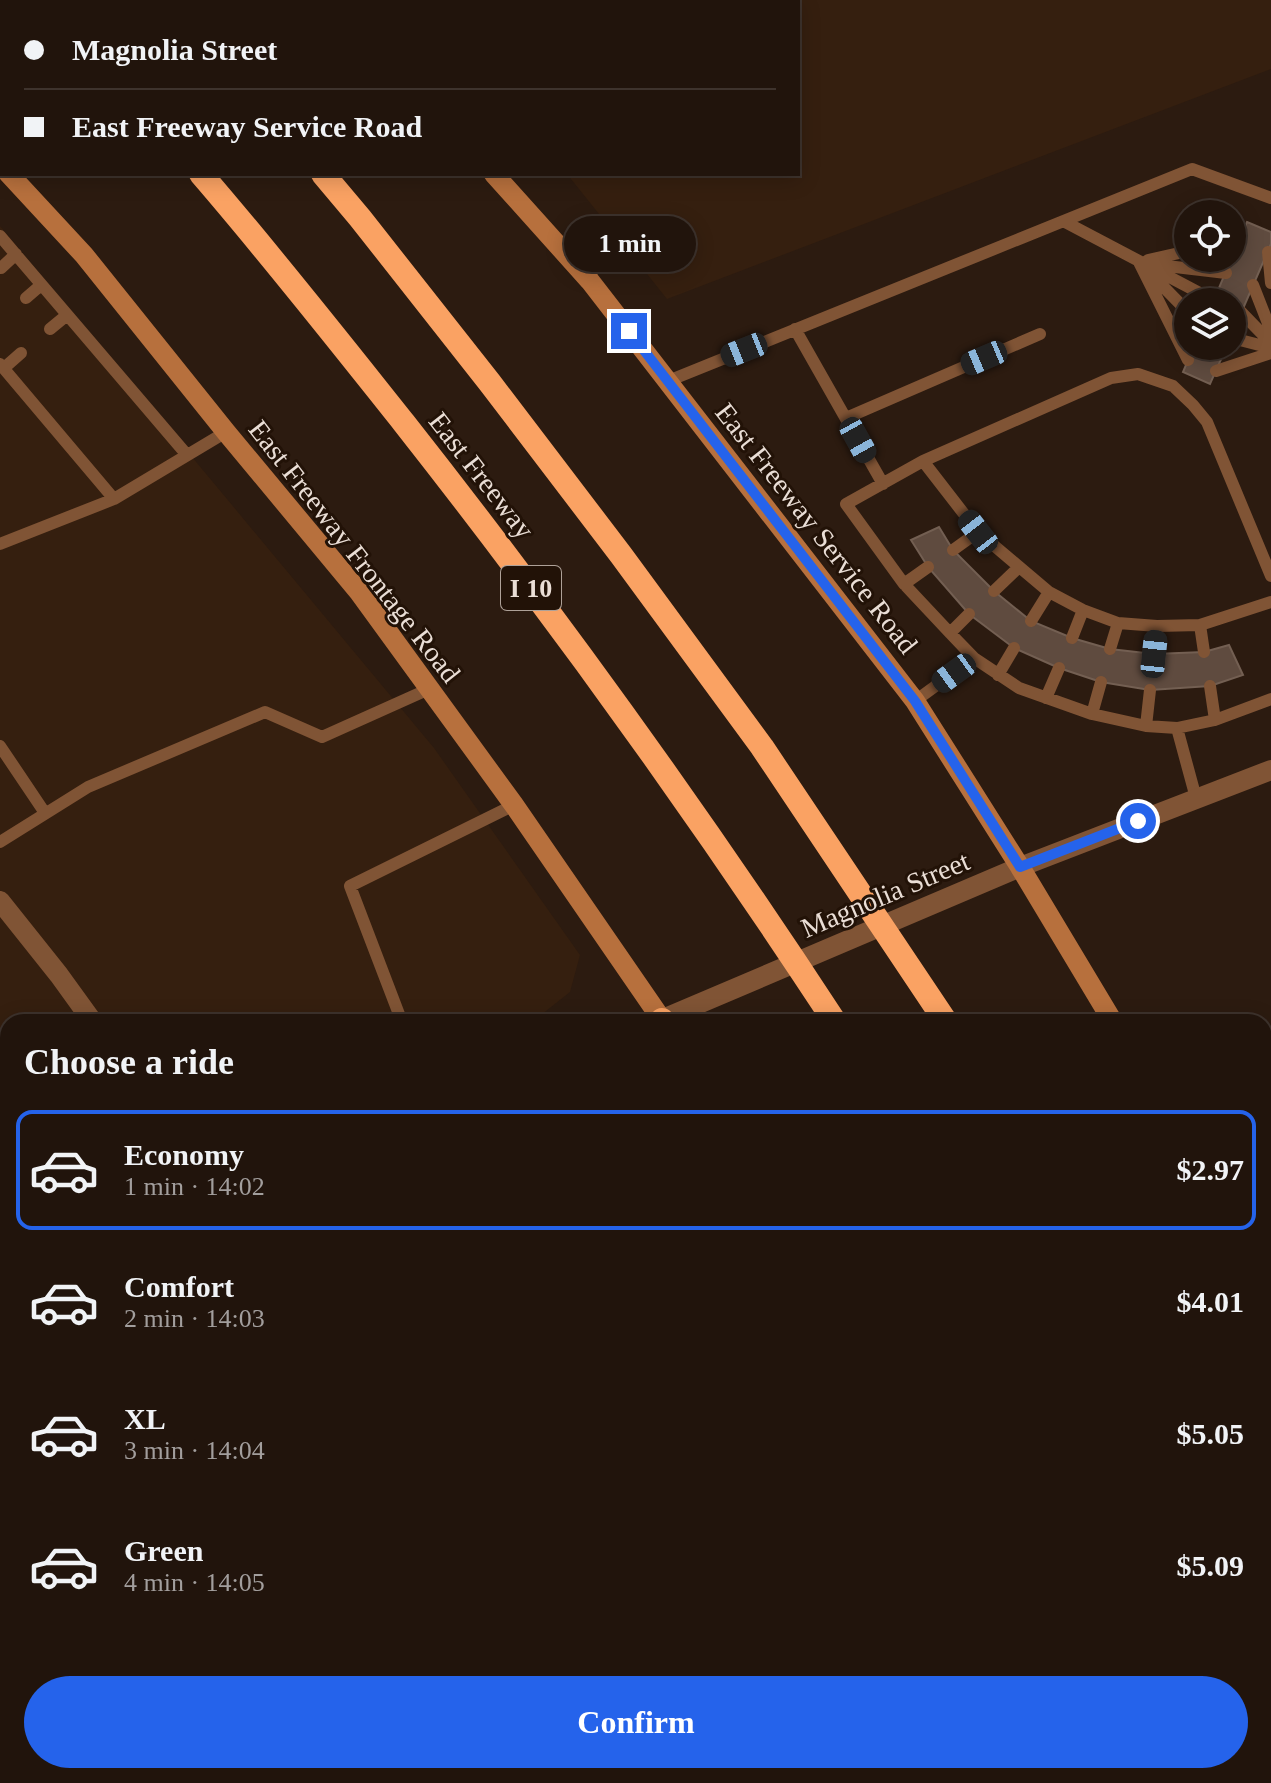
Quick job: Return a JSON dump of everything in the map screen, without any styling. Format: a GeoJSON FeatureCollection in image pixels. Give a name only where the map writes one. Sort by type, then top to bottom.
{"type":"FeatureCollection","features":[{"type":"Feature","properties":{"kind":"highway","name":"East Freeway"},"geometry":{"type":"LineString","coordinates":[[203,176],[471,508],[596,675],[721,851],[830,1014]]}},
{"type":"Feature","properties":{"kind":"highway"},"geometry":{"type":"LineString","coordinates":[[328,176],[621,555],[762,747],[941,1014]]}},
{"type":"Feature","properties":{"kind":"main road","name":"East Freeway Frontage Road"},"geometry":{"type":"LineString","coordinates":[[11,176],[84,255],[359,592],[514,805],[655,1014]]}},
{"type":"Feature","properties":{"kind":"main road","name":"East Freeway Service Road"},"geometry":{"type":"LineString","coordinates":[[496,176],[590,281],[915,701],[1108,1014]]}},
{"type":"Feature","properties":{"kind":"street","name":"Magnolia Street"},"geometry":{"type":"LineString","coordinates":[[676,1014],[1020,867],[1271,770]]}},
{"type":"Feature","properties":{"kind":"street"},"geometry":{"type":"LineString","coordinates":[[0,901],[87,1014]]}},
{"type":"Feature","properties":{"kind":"lane"},"geometry":{"type":"LineString","coordinates":[[668,381],[1192,169],[1271,198]]}},
{"type":"Feature","properties":{"kind":"lane"},"geometry":{"type":"LineString","coordinates":[[1065,222],[1190,288]]}},
{"type":"Feature","properties":{"kind":"lane"},"geometry":{"type":"LineString","coordinates":[[0,236],[187,455]]}},
{"type":"Feature","properties":{"kind":"lane"},"geometry":{"type":"LineString","coordinates":[[1268,252],[1271,283]]}},
{"type":"Feature","properties":{"kind":"lane"},"geometry":{"type":"LineString","coordinates":[[1,268],[16,254]]}},
{"type":"Feature","properties":{"kind":"lane"},"geometry":{"type":"LineString","coordinates":[[1139,262],[1174,254]]}},
{"type":"Feature","properties":{"kind":"lane"},"geometry":{"type":"LineString","coordinates":[[1139,262],[1226,273]]}},
{"type":"Feature","properties":{"kind":"lane"},"geometry":{"type":"LineString","coordinates":[[1139,262],[1174,298]]}},
{"type":"Feature","properties":{"kind":"lane"},"geometry":{"type":"LineString","coordinates":[[1139,262],[1174,332]]}},
{"type":"Feature","properties":{"kind":"lane"},"geometry":{"type":"LineString","coordinates":[[26,298],[41,285]]}},
{"type":"Feature","properties":{"kind":"lane"},"geometry":{"type":"LineString","coordinates":[[1253,285],[1271,331]]}},
{"type":"Feature","properties":{"kind":"lane"},"geometry":{"type":"LineString","coordinates":[[50,329],[67,315]]}},
{"type":"Feature","properties":{"kind":"lane"},"geometry":{"type":"LineString","coordinates":[[1246,318],[1271,348]]}},
{"type":"Feature","properties":{"kind":"lane"},"geometry":{"type":"LineString","coordinates":[[795,329],[883,484]]}},
{"type":"Feature","properties":{"kind":"lane"},"geometry":{"type":"LineString","coordinates":[[846,418],[1040,334]]}},
{"type":"Feature","properties":{"kind":"lane"},"geometry":{"type":"LineString","coordinates":[[1246,342],[1271,348]]}},
{"type":"Feature","properties":{"kind":"lane"},"geometry":{"type":"LineString","coordinates":[[1216,371],[1271,348]]}},
{"type":"Feature","properties":{"kind":"lane"},"geometry":{"type":"LineString","coordinates":[[21,353],[2,366],[114,499]]}},
{"type":"Feature","properties":{"kind":"lane"},"geometry":{"type":"LineString","coordinates":[[1271,576],[1207,422],[1173,386],[1138,374],[1111,378],[923,461],[846,504],[904,584],[950,633],[974,658],[1019,688],[1092,714],[1146,726],[1177,728],[1215,720],[1271,699]]}},
{"type":"Feature","properties":{"kind":"lane"},"geometry":{"type":"LineString","coordinates":[[0,544],[114,499],[226,432]]}},
{"type":"Feature","properties":{"kind":"lane"},"geometry":{"type":"LineString","coordinates":[[923,461],[978,532],[1049,592],[1083,610],[1118,623],[1200,625],[1271,602]]}},
{"type":"Feature","properties":{"kind":"lane"},"geometry":{"type":"LineString","coordinates":[[953,550],[978,532]]}},
{"type":"Feature","properties":{"kind":"lane"},"geometry":{"type":"LineString","coordinates":[[904,584],[928,567]]}},
{"type":"Feature","properties":{"kind":"lane"},"geometry":{"type":"LineString","coordinates":[[994,591],[1019,567]]}},
{"type":"Feature","properties":{"kind":"lane"},"geometry":{"type":"LineString","coordinates":[[1031,621],[1049,592]]}},
{"type":"Feature","properties":{"kind":"lane"},"geometry":{"type":"LineString","coordinates":[[1072,638],[1083,610]]}},
{"type":"Feature","properties":{"kind":"lane"},"geometry":{"type":"LineString","coordinates":[[950,633],[969,614]]}},
{"type":"Feature","properties":{"kind":"lane"},"geometry":{"type":"LineString","coordinates":[[1110,649],[1118,623]]}},
{"type":"Feature","properties":{"kind":"lane"},"geometry":{"type":"LineString","coordinates":[[1200,625],[1204,652]]}},
{"type":"Feature","properties":{"kind":"lane"},"geometry":{"type":"LineString","coordinates":[[1154,654],[1157,626]]}},
{"type":"Feature","properties":{"kind":"lane"},"geometry":{"type":"LineString","coordinates":[[998,675],[1014,648]]}},
{"type":"Feature","properties":{"kind":"lane"},"geometry":{"type":"LineString","coordinates":[[915,701],[974,658]]}},
{"type":"Feature","properties":{"kind":"lane"},"geometry":{"type":"LineString","coordinates":[[1046,698],[1059,668]]}},
{"type":"Feature","properties":{"kind":"lane"},"geometry":{"type":"LineString","coordinates":[[1092,714],[1101,682]]}},
{"type":"Feature","properties":{"kind":"lane"},"geometry":{"type":"LineString","coordinates":[[1210,686],[1215,720]]}},
{"type":"Feature","properties":{"kind":"lane"},"geometry":{"type":"LineString","coordinates":[[0,842],[88,787],[265,712],[322,737],[429,689]]}},
{"type":"Feature","properties":{"kind":"lane"},"geometry":{"type":"LineString","coordinates":[[1146,726],[1150,690]]}},
{"type":"Feature","properties":{"kind":"lane"},"geometry":{"type":"LineString","coordinates":[[1177,728],[1196,798]]}},
{"type":"Feature","properties":{"kind":"lane"},"geometry":{"type":"LineString","coordinates":[[0,746],[45,813]]}},
{"type":"Feature","properties":{"kind":"lane"},"geometry":{"type":"LineString","coordinates":[[399,1014],[350,886],[514,805]]}},
{"type":"Feature","properties":{"kind":"shaded area"},"geometry":{"type":"Polygon","coordinates":[[[800,0],[1271,0],[1271,69],[667,299],[569,176],[800,176],[800,0]]]}},
{"type":"Feature","properties":{"kind":"shaded area"},"geometry":{"type":"Polygon","coordinates":[[[0,226],[434,748],[580,955],[570,992],[542,1014],[0,1014],[0,226]]]}},
{"type":"Feature","properties":{"kind":"building"},"geometry":{"type":"Polygon","coordinates":[[[1247,222],[1271,232],[1271,244],[1246,302],[1246,288],[1219,288],[1226,272],[1246,272],[1247,222]]]}},
{"type":"Feature","properties":{"kind":"building"},"geometry":{"type":"Polygon","coordinates":[[[1188,360],[1221,360],[1210,384],[1183,372],[1188,360]]]}},
{"type":"Feature","properties":{"kind":"building"},"geometry":{"type":"Polygon","coordinates":[[[939,527],[953,550],[994,591],[1031,621],[1110,649],[1154,654],[1204,652],[1229,645],[1243,675],[1210,686],[1150,690],[1101,682],[1014,648],[969,614],[928,567],[911,540],[939,527]]]}},
{"type":"Feature","properties":{"kind":"route"},"geometry":{"type":"LineString","coordinates":[[629,331],[915,701],[1020,867],[1138,821]]}}]}
